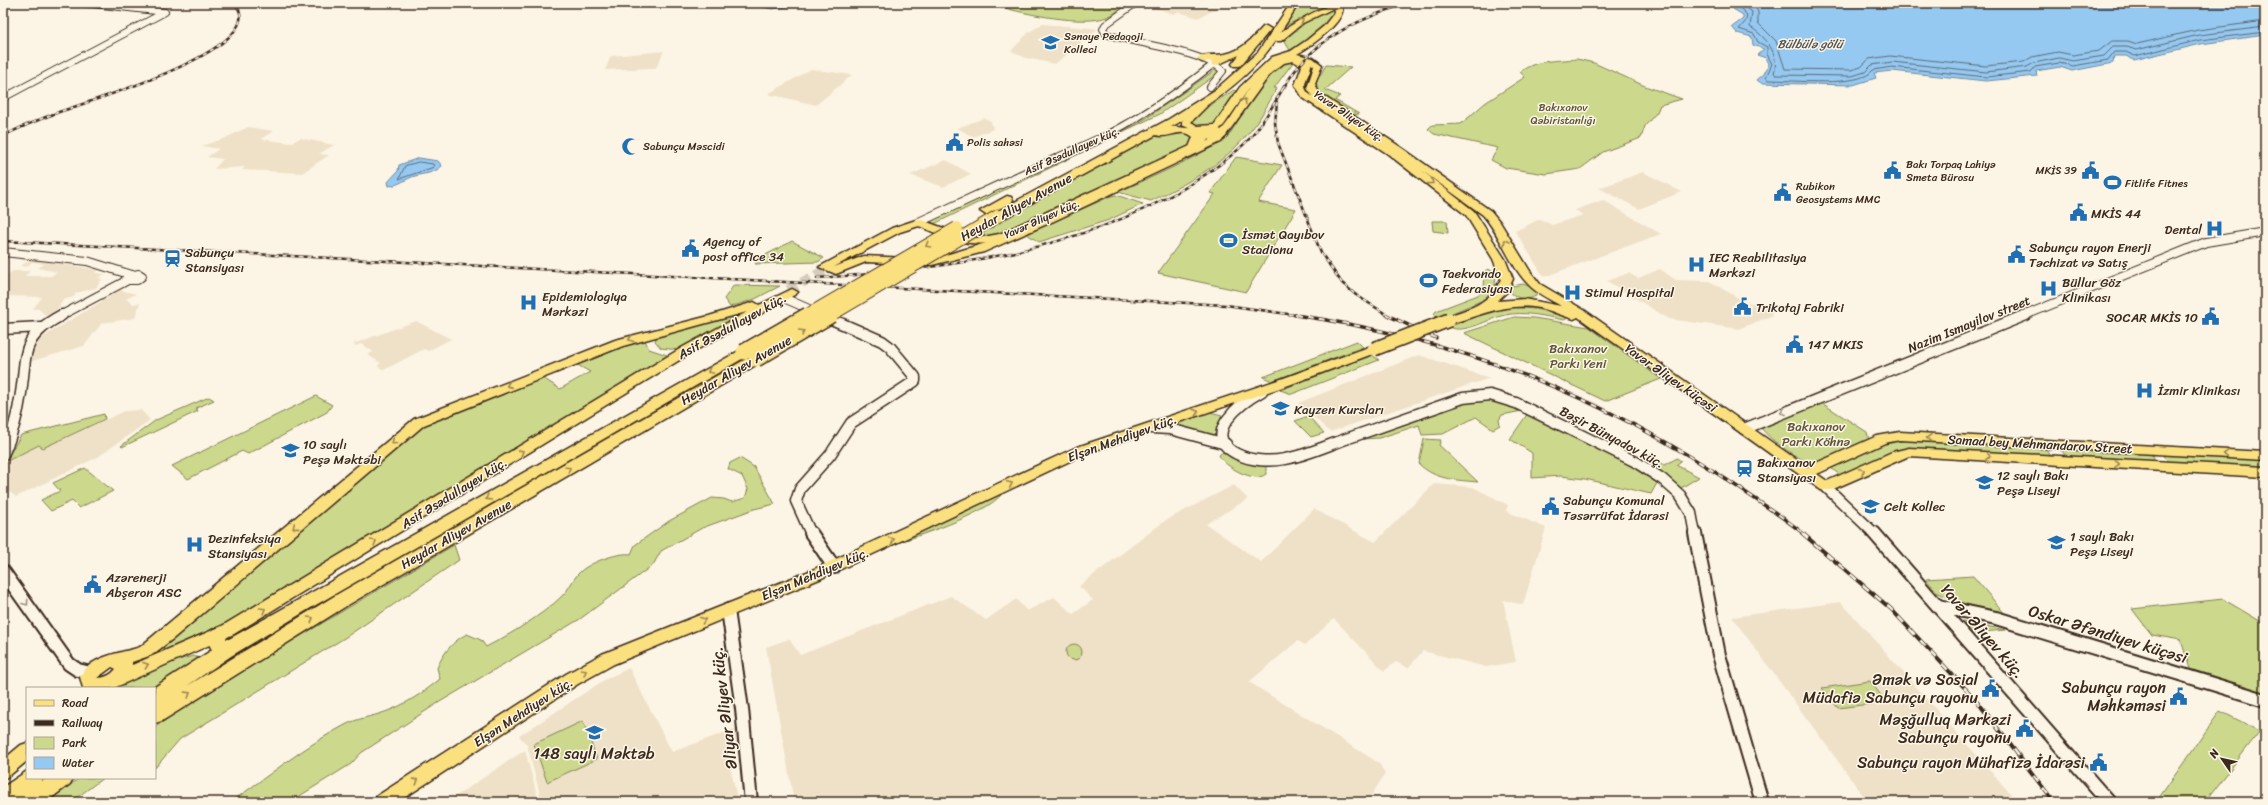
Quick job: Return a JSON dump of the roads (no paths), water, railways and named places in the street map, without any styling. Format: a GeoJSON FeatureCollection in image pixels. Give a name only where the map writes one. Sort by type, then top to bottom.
{"type":"FeatureCollection","features":[{"type":"Feature","properties":{"kind":"highway","name":"Heydar Aliyev Avenue"},"geometry":{"type":"LineString","coordinates":[[156,714],[336,604],[750,355],[992,214],[1160,118],[1215,89],[1249,53],[1283,3]]}},
{"type":"Feature","properties":{"kind":"highway","name":"Heydar Aliyev Avenue"},"geometry":{"type":"LineString","coordinates":[[992,214],[1085,168],[1173,121],[1261,54],[1295,3]]}},
{"type":"Feature","properties":{"kind":"highway"},"geometry":{"type":"LineString","coordinates":[[1261,54],[1295,24],[1340,4]]}},
{"type":"Feature","properties":{"kind":"highway"},"geometry":{"type":"LineString","coordinates":[[1215,63],[1247,47],[1272,21]]}},
{"type":"Feature","properties":{"kind":"highway"},"geometry":{"type":"LineString","coordinates":[[1202,59],[1226,57]]}},
{"type":"Feature","properties":{"kind":"highway"},"geometry":{"type":"LineString","coordinates":[[1085,168],[1165,131],[1177,129],[1195,130],[1214,135]]}},
{"type":"Feature","properties":{"kind":"highway"},"geometry":{"type":"LineString","coordinates":[[1195,130],[1199,137],[1195,147]]}},
{"type":"Feature","properties":{"kind":"highway","name":"Heydar Aliyev Avenue"},"geometry":{"type":"LineString","coordinates":[[156,696],[225,644],[750,355]]}},
{"type":"Feature","properties":{"kind":"highway"},"geometry":{"type":"LineString","coordinates":[[156,691],[225,644]]}},
{"type":"Feature","properties":{"kind":"highway"},"geometry":{"type":"LineString","coordinates":[[3,788],[26,773]]}},
{"type":"Feature","properties":{"kind":"highway"},"geometry":{"type":"LineString","coordinates":[[3,799],[32,779]]}},
{"type":"Feature","properties":{"kind":"highway"},"geometry":{"type":"LineString","coordinates":[[29,802],[62,779]]}},
{"type":"Feature","properties":{"kind":"main road","name":"Yavər Əliyev küç."},"geometry":{"type":"LineString","coordinates":[[959,240],[982,242],[1008,235],[1195,147],[1214,135],[1229,110],[1272,60],[1299,51],[1316,37],[1339,13],[1340,4]]}},
{"type":"Feature","properties":{"kind":"main road"},"geometry":{"type":"LineString","coordinates":[[1306,62],[1301,56],[1302,54],[1344,14],[1340,4]]}},
{"type":"Feature","properties":{"kind":"main road"},"geometry":{"type":"LineString","coordinates":[[1280,57],[1306,62]]}},
{"type":"Feature","properties":{"kind":"main road","name":"Yavər Əliyev küç."},"geometry":{"type":"LineString","coordinates":[[1001,241],[1180,159],[1214,135],[1247,96],[1257,79],[1284,60],[1297,60],[1315,62],[1316,72],[1310,87],[1316,96],[1399,150],[1490,216],[1516,258],[1536,286]]}},
{"type":"Feature","properties":{"kind":"main road"},"geometry":{"type":"LineString","coordinates":[[1302,75],[1306,62]]}},
{"type":"Feature","properties":{"kind":"main road"},"geometry":{"type":"LineString","coordinates":[[1302,75],[1309,70],[1316,72]]}},
{"type":"Feature","properties":{"kind":"main road","name":"Yavər Əliyev küç."},"geometry":{"type":"LineString","coordinates":[[1302,75],[1299,87],[1306,96],[1391,152],[1473,215],[1499,259],[1507,279],[1506,286]]}},
{"type":"Feature","properties":{"kind":"main road"},"geometry":{"type":"LineString","coordinates":[[1215,89],[1185,121],[1188,126],[1195,130],[1213,126],[1229,110]]}},
{"type":"Feature","properties":{"kind":"main road"},"geometry":{"type":"LineString","coordinates":[[959,240],[919,222],[896,230],[825,267],[836,271],[868,259],[926,262],[954,257],[1001,241]]}},
{"type":"Feature","properties":{"kind":"main road"},"geometry":{"type":"LineString","coordinates":[[919,222],[837,266],[917,227],[927,228],[959,240],[980,245],[1001,241]]}},
{"type":"Feature","properties":{"kind":"main road"},"geometry":{"type":"LineString","coordinates":[[926,262],[944,255],[957,247],[959,240]]}},
{"type":"Feature","properties":{"kind":"main road"},"geometry":{"type":"LineString","coordinates":[[1499,259],[1516,258]]}},
{"type":"Feature","properties":{"kind":"main road"},"geometry":{"type":"LineString","coordinates":[[1483,308],[1506,286],[1518,282],[1536,286],[1598,327]]}},
{"type":"Feature","properties":{"kind":"main road"},"geometry":{"type":"LineString","coordinates":[[1506,286],[1506,292],[1509,296],[1566,312],[1598,327]]}},
{"type":"Feature","properties":{"kind":"main road"},"geometry":{"type":"LineString","coordinates":[[1525,301],[1535,300],[1541,297],[1541,291],[1536,286]]}},
{"type":"Feature","properties":{"kind":"main road","name":"Asif Əsədullayev küç."},"geometry":{"type":"LineString","coordinates":[[91,682],[106,663],[117,661],[146,650],[168,634],[420,422],[451,408],[598,351],[666,329],[742,310],[788,294]]}},
{"type":"Feature","properties":{"kind":"main road","name":"Asif Əsədullayev küç."},"geometry":{"type":"LineString","coordinates":[[91,682],[111,682],[142,666],[183,651],[225,644],[334,567],[687,350],[788,294]]}},
{"type":"Feature","properties":{"kind":"main road","name":"Elşən Mehdiyev küç."},"geometry":{"type":"LineString","coordinates":[[383,802],[592,668],[834,567],[1082,450],[1267,388],[1483,308],[1525,301]]}},
{"type":"Feature","properties":{"kind":"main road","name":"Yavər Əliyev küçəsi"},"geometry":{"type":"LineString","coordinates":[[1598,327],[1744,429]]}},
{"type":"Feature","properties":{"kind":"main road"},"geometry":{"type":"LineString","coordinates":[[666,329],[651,337],[650,342],[657,349],[672,353],[687,350]]}},
{"type":"Feature","properties":{"kind":"main road"},"geometry":{"type":"LineString","coordinates":[[1744,429],[1826,488]]}},
{"type":"Feature","properties":{"kind":"main road","name":"Samad bey Mehmandarov Street"},"geometry":{"type":"LineString","coordinates":[[1803,470],[1822,466],[1882,439],[1893,436],[2053,446],[2265,456]]}},
{"type":"Feature","properties":{"kind":"main road"},"geometry":{"type":"LineString","coordinates":[[2053,446],[2065,460]]}},
{"type":"Feature","properties":{"kind":"main road"},"geometry":{"type":"LineString","coordinates":[[2152,450],[2166,467]]}},
{"type":"Feature","properties":{"kind":"main road","name":"Samad bey Mehmandarov Street"},"geometry":{"type":"LineString","coordinates":[[1826,488],[1897,455],[1909,452],[2265,472]]}},
{"type":"Feature","properties":{"kind":"main road"},"geometry":{"type":"LineString","coordinates":[[111,682],[124,670],[124,663],[117,661]]}},
{"type":"Feature","properties":{"kind":"main road"},"geometry":{"type":"LineString","coordinates":[[3,771],[26,751]]}},
{"type":"Feature","properties":{"kind":"street"},"geometry":{"type":"LineString","coordinates":[[3,98],[43,75],[164,13],[84,3]]}},
{"type":"Feature","properties":{"kind":"street"},"geometry":{"type":"LineString","coordinates":[[1136,3],[1105,25],[1103,28],[1105,33],[1122,39],[1215,63],[1223,68],[1222,74],[1215,89]]}},
{"type":"Feature","properties":{"kind":"street","name":"Asif Əsədullayev küç."},"geometry":{"type":"LineString","coordinates":[[919,222],[1124,128],[1148,114],[1200,76],[1215,63]]}},
{"type":"Feature","properties":{"kind":"street"},"geometry":{"type":"LineString","coordinates":[[1200,76],[1216,68],[1221,70],[1222,74]]}},
{"type":"Feature","properties":{"kind":"street","name":"Nazim Ismayilov street"},"geometry":{"type":"LineString","coordinates":[[1744,429],[2206,242],[2222,238],[2265,232]]}},
{"type":"Feature","properties":{"kind":"street"},"geometry":{"type":"LineString","coordinates":[[3,252],[44,256],[107,266],[129,278],[42,327],[33,337],[25,354],[20,402],[13,432],[3,455]]}},
{"type":"Feature","properties":{"kind":"street"},"geometry":{"type":"LineString","coordinates":[[788,294],[882,341],[890,347],[915,377],[913,384],[848,427],[829,457],[797,495],[797,505],[805,522],[834,567]]}},
{"type":"Feature","properties":{"kind":"street"},"geometry":{"type":"LineString","coordinates":[[3,328],[42,327]]}},
{"type":"Feature","properties":{"kind":"street"},"geometry":{"type":"LineString","coordinates":[[1226,444],[1222,433],[1226,421],[1241,405],[1267,388]]}},
{"type":"Feature","properties":{"kind":"street","name":"Bəşir Bünyadov küç."},"geometry":{"type":"LineString","coordinates":[[1143,429],[1167,428],[1226,444],[1241,455],[1255,460],[1284,460],[1463,398],[1478,395],[1491,395],[1519,404],[1651,472],[1674,488],[1691,512],[1719,655],[1762,802]]}},
{"type":"Feature","properties":{"kind":"street","name":"Yavər Əliyev küç."},"geometry":{"type":"LineString","coordinates":[[1826,488],[1867,526],[1939,606],[2109,802]]}},
{"type":"Feature","properties":{"kind":"street"},"geometry":{"type":"LineString","coordinates":[[3,571],[69,664],[91,682]]}},
{"type":"Feature","properties":{"kind":"street","name":"Oskar Əfəndiyev küçəsi"},"geometry":{"type":"LineString","coordinates":[[1939,606],[1956,608],[1996,618],[2265,700]]}},
{"type":"Feature","properties":{"kind":"street","name":"Əliyar Əliyev küç."},"geometry":{"type":"LineString","coordinates":[[728,610],[742,709],[751,802]]}},
{"type":"Feature","properties":{"kind":"water"},"geometry":{"type":"Polygon","coordinates":[[[759,3],[816,3],[772,9],[759,6],[759,3]]]}},
{"type":"Feature","properties":{"kind":"water","name":"Bülbülə gölü"},"geometry":{"type":"Polygon","coordinates":[[[2265,3],[2265,35],[2201,44],[2134,60],[2126,56],[2114,56],[2113,63],[2072,71],[2060,67],[2036,71],[2037,76],[1986,81],[1892,71],[1874,73],[1876,78],[1853,85],[1761,83],[1757,80],[1764,74],[1769,64],[1766,58],[1757,55],[1764,49],[1753,45],[1752,37],[1737,33],[1732,27],[1743,19],[1743,15],[1733,9],[1731,4],[2265,3]]]}},
{"type":"Feature","properties":{"kind":"water"},"geometry":{"type":"Polygon","coordinates":[[[419,158],[438,161],[442,166],[433,172],[415,176],[389,186],[388,182],[398,171],[399,165],[419,158]]]}},
{"type":"Feature","properties":{"kind":"tunnel"},"geometry":{"type":"LineString","coordinates":[[788,290],[835,265]]}},
{"type":"Feature","properties":{"kind":"railway"},"geometry":{"type":"LineString","coordinates":[[3,136],[52,115],[172,71],[204,54],[229,37],[240,20],[234,3]]}},
{"type":"Feature","properties":{"kind":"railway"},"geometry":{"type":"LineString","coordinates":[[1283,89],[1294,72],[1321,44],[1353,24],[1408,3]]}},
{"type":"Feature","properties":{"kind":"railway"},"geometry":{"type":"LineString","coordinates":[[817,278],[911,270],[1006,254],[1052,243],[1141,211],[1183,189],[1237,151],[1257,130],[1285,85]]}},
{"type":"Feature","properties":{"kind":"railway"},"geometry":{"type":"LineString","coordinates":[[1277,102],[1275,123],[1278,143],[1321,253],[1342,283],[1356,295],[1389,316]]}},
{"type":"Feature","properties":{"kind":"railway"},"geometry":{"type":"LineString","coordinates":[[3,241],[1226,305],[1302,316]]}},
{"type":"Feature","properties":{"kind":"railway"},"geometry":{"type":"LineString","coordinates":[[1295,315],[1355,325],[1414,339],[1472,356],[1529,377],[1584,400],[1638,427],[1691,457],[1773,511],[1804,534]]}},
{"type":"Feature","properties":{"kind":"railway"},"geometry":{"type":"LineString","coordinates":[[1389,316],[1436,338]]}},
{"type":"Feature","properties":{"kind":"railway"},"geometry":{"type":"LineString","coordinates":[[1802,533],[1891,609],[1977,701],[2054,802]]}},
{"type":"Feature","properties":{"kind":"place","name":"Sənaye Pedaqoji Kolleci"},"geometry":{"type":"Point","coordinates":[1051,42]}},
{"type":"Feature","properties":{"kind":"place","name":"Polis sahəsi"},"geometry":{"type":"Point","coordinates":[954,142]}},
{"type":"Feature","properties":{"kind":"place","name":"Sabunçu Məscidi"},"geometry":{"type":"Point","coordinates":[630,146]}},
{"type":"Feature","properties":{"kind":"place","name":"Bakı Torpaq Lahiyə Smeta Bürosu"},"geometry":{"type":"Point","coordinates":[1893,170]}},
{"type":"Feature","properties":{"kind":"place","name":"MKİS 39"},"geometry":{"type":"Point","coordinates":[2090,170]}},
{"type":"Feature","properties":{"kind":"place","name":"Fitlife Fitnes"},"geometry":{"type":"Point","coordinates":[2112,183]}},
{"type":"Feature","properties":{"kind":"place","name":"Rubikon Geosystems MMC"},"geometry":{"type":"Point","coordinates":[1783,192]}},
{"type":"Feature","properties":{"kind":"place","name":"MKİS 44"},"geometry":{"type":"Point","coordinates":[2078,213]}},
{"type":"Feature","properties":{"kind":"place","name":"Dental"},"geometry":{"type":"Point","coordinates":[2215,229]}},
{"type":"Feature","properties":{"kind":"place","name":"İsmət Qayıbov Stadionu"},"geometry":{"type":"Point","coordinates":[1229,241]}},
{"type":"Feature","properties":{"kind":"place","name":"Agency of post office 34"},"geometry":{"type":"Point","coordinates":[690,248]}},
{"type":"Feature","properties":{"kind":"place","name":"Sabunçu rayon Enerji Təchizat və Satış"},"geometry":{"type":"Point","coordinates":[2016,254]}},
{"type":"Feature","properties":{"kind":"place","name":"Sabunçu Stansiyası"},"geometry":{"type":"Point","coordinates":[172,259]}},
{"type":"Feature","properties":{"kind":"place","name":"IEC Reabilitasiya Mərkəzi"},"geometry":{"type":"Point","coordinates":[1696,264]}},
{"type":"Feature","properties":{"kind":"place","name":"Taekvondo Federasiyası"},"geometry":{"type":"Point","coordinates":[1429,280]}},
{"type":"Feature","properties":{"kind":"place","name":"Büllur Göz Klinikası"},"geometry":{"type":"Point","coordinates":[2049,289]}},
{"type":"Feature","properties":{"kind":"place","name":"Stimul Hospital"},"geometry":{"type":"Point","coordinates":[1572,292]}},
{"type":"Feature","properties":{"kind":"place","name":"Epidemiologiya Mərkəzi"},"geometry":{"type":"Point","coordinates":[529,303]}},
{"type":"Feature","properties":{"kind":"place","name":"Trikotaj Fabriki"},"geometry":{"type":"Point","coordinates":[1743,307]}},
{"type":"Feature","properties":{"kind":"place","name":"SOCAR MKİS 10"},"geometry":{"type":"Point","coordinates":[2211,317]}},
{"type":"Feature","properties":{"kind":"place","name":"147 MKIS"},"geometry":{"type":"Point","coordinates":[1795,344]}},
{"type":"Feature","properties":{"kind":"place","name":"İzmir Klinikası"},"geometry":{"type":"Point","coordinates":[2145,390]}},
{"type":"Feature","properties":{"kind":"place","name":"Kayzen Kursları"},"geometry":{"type":"Point","coordinates":[1281,409]}},
{"type":"Feature","properties":{"kind":"place","name":"10 saylı Peşə Məktəbi"},"geometry":{"type":"Point","coordinates":[290,451]}},
{"type":"Feature","properties":{"kind":"place","name":"Bakıxanov Stansiyası"},"geometry":{"type":"Point","coordinates":[1744,469]}},
{"type":"Feature","properties":{"kind":"place","name":"12 saylı Bakı Peşə Liseyi"},"geometry":{"type":"Point","coordinates":[1984,482]}},
{"type":"Feature","properties":{"kind":"place","name":"Celt Kollec"},"geometry":{"type":"Point","coordinates":[1871,506]}},
{"type":"Feature","properties":{"kind":"place","name":"Sabunçu Komunal Təsərrüfat İdarəsi"},"geometry":{"type":"Point","coordinates":[1550,507]}},
{"type":"Feature","properties":{"kind":"place","name":"1 saylı Bakı Peşə Liseyi"},"geometry":{"type":"Point","coordinates":[2057,543]}},
{"type":"Feature","properties":{"kind":"place","name":"Dezinfeksiya Stansiyası"},"geometry":{"type":"Point","coordinates":[195,545]}},
{"type":"Feature","properties":{"kind":"place","name":"Azərenerji Abşeron ASC"},"geometry":{"type":"Point","coordinates":[93,584]}},
{"type":"Feature","properties":{"kind":"place","name":"Əmək və Sosial Müdafiə Sabunçu rayonu"},"geometry":{"type":"Point","coordinates":[1991,688]}},
{"type":"Feature","properties":{"kind":"place","name":"Sabunçu rayon Məhkəməsi"},"geometry":{"type":"Point","coordinates":[2179,696]}},
{"type":"Feature","properties":{"kind":"place","name":"Məşğulluq Mərkəzi Sabunçu rayonu"},"geometry":{"type":"Point","coordinates":[2024,728]}},
{"type":"Feature","properties":{"kind":"place","name":"148 saylı Məktəb"},"geometry":{"type":"Point","coordinates":[594,732]}},
{"type":"Feature","properties":{"kind":"place","name":"Sabunçu rayon Mühafizə İdarəsi"},"geometry":{"type":"Point","coordinates":[2098,762]}},
{"type":"Feature","properties":{"kind":"park label","name":"Bakıxanov Qəbiristanlığı"},"geometry":{"type":"Point","coordinates":[1563,113]}},
{"type":"Feature","properties":{"kind":"park label","name":"Bakıxanov Parkı Yeni"},"geometry":{"type":"Point","coordinates":[1578,356]}},
{"type":"Feature","properties":{"kind":"park label","name":"Bakıxanov Parkı Köhnə"},"geometry":{"type":"Point","coordinates":[1816,434]}}]}
